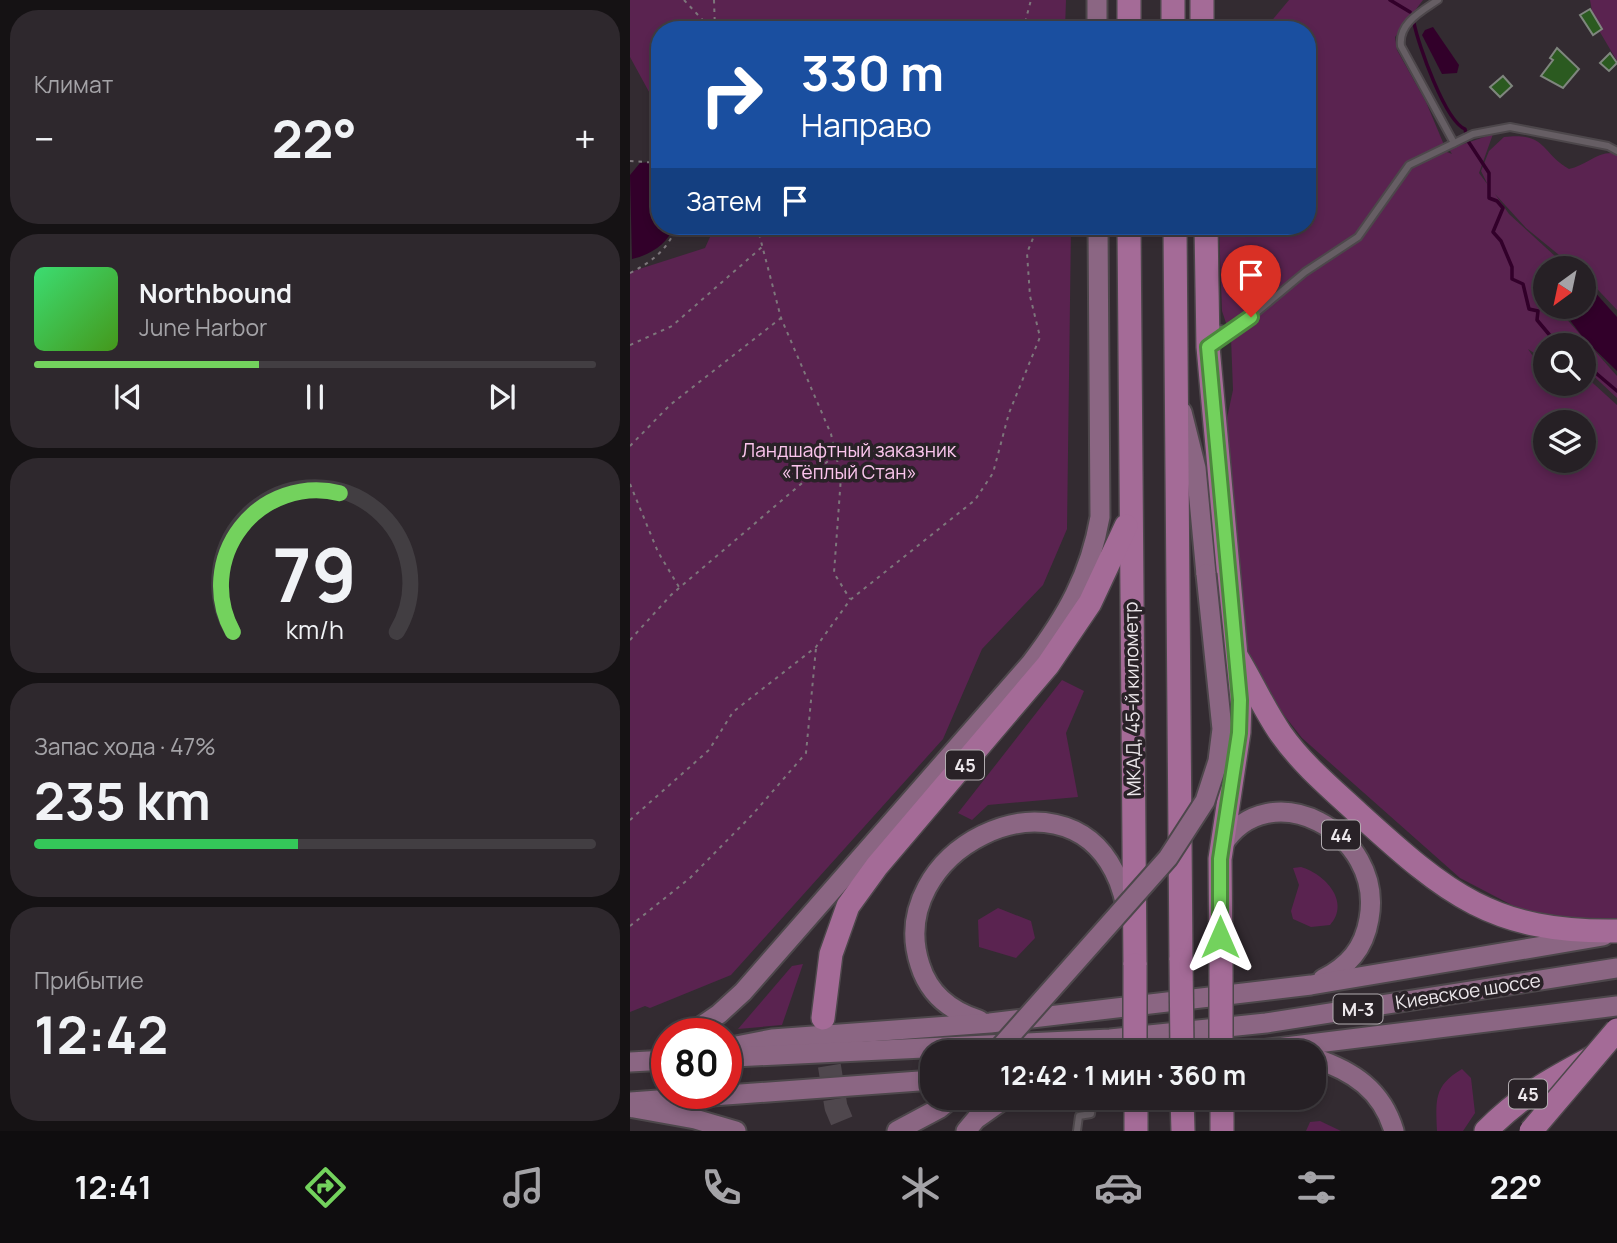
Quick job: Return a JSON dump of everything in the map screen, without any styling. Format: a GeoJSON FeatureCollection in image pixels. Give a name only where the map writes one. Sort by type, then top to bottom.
{"type":"FeatureCollection","features":[{"type":"Feature","properties":{"kind":"highway"},"geometry":{"type":"LineString","coordinates":[[1129,0],[1129,21]]}},
{"type":"Feature","properties":{"kind":"highway"},"geometry":{"type":"LineString","coordinates":[[1173,0],[1173,21]]}},
{"type":"Feature","properties":{"kind":"highway"},"geometry":{"type":"LineString","coordinates":[[1202,0],[1202,21]]}},
{"type":"Feature","properties":{"kind":"highway","name":"МКАД, 45-й километр"},"geometry":{"type":"LineString","coordinates":[[1129,235],[1135,1040]]}},
{"type":"Feature","properties":{"kind":"highway"},"geometry":{"type":"LineString","coordinates":[[1175,235],[1182,1040]]}},
{"type":"Feature","properties":{"kind":"highway"},"geometry":{"type":"LineString","coordinates":[[1206,235],[1208,337],[1233,651],[1240,700],[1239,733],[1222,846],[1222,1040]]}},
{"type":"Feature","properties":{"kind":"highway","name":"45"},"geometry":{"type":"LineString","coordinates":[[822,1018],[831,954],[848,906],[877,866],[1048,665],[1090,603],[1130,517]]}},
{"type":"Feature","properties":{"kind":"highway"},"geometry":{"type":"LineString","coordinates":[[1233,651],[1281,734],[1318,777],[1426,873],[1465,900],[1506,918],[1543,928],[1617,932]]}},
{"type":"Feature","properties":{"kind":"highway"},"geometry":{"type":"LineString","coordinates":[[1531,1131],[1617,1030]]}},
{"type":"Feature","properties":{"kind":"highway"},"geometry":{"type":"LineString","coordinates":[[1506,1131],[1527,1107],[1577,1066],[1617,1044]]}},
{"type":"Feature","properties":{"kind":"highway","name":"45"},"geometry":{"type":"LineString","coordinates":[[1486,1131],[1524,1096],[1577,1066]]}},
{"type":"Feature","properties":{"kind":"highway"},"geometry":{"type":"LineString","coordinates":[[1136,1110],[1136,1128]]}},
{"type":"Feature","properties":{"kind":"main road"},"geometry":{"type":"LineString","coordinates":[[1097,0],[1097,21]]}},
{"type":"Feature","properties":{"kind":"main road"},"geometry":{"type":"LineString","coordinates":[[713,1018],[743,992],[1031,663],[1058,628],[1075,595],[1093,554],[1100,517],[1098,235]]}},
{"type":"Feature","properties":{"kind":"main road"},"geometry":{"type":"LineString","coordinates":[[1007,1040],[1168,858],[1205,801],[1218,761],[1222,729],[1196,468],[1176,387]]}},
{"type":"Feature","properties":{"kind":"main road","name":"44"},"geometry":{"type":"LineString","coordinates":[[1222,846],[1241,823],[1259,816],[1280,814],[1303,816],[1322,823],[1341,835],[1356,851],[1371,886],[1368,926],[1353,959],[1338,971],[1311,985]]}},
{"type":"Feature","properties":{"kind":"main road"},"geometry":{"type":"LineString","coordinates":[[990,1023],[961,1014],[938,998],[923,975],[915,952],[913,929],[925,887],[938,869],[955,852],[982,835],[1031,821],[1070,829],[1087,840],[1114,870],[1122,891],[1134,963]]}},
{"type":"Feature","properties":{"kind":"main road"},"geometry":{"type":"LineString","coordinates":[[742,1045],[772,1039],[990,1023],[1311,985],[1617,932]]}},
{"type":"Feature","properties":{"kind":"main road","name":"Киевское шоссе"},"geometry":{"type":"LineString","coordinates":[[742,1056],[1110,1039],[1266,1023],[1613,967]]}},
{"type":"Feature","properties":{"kind":"main road","name":"Киевское шоссе"},"geometry":{"type":"LineString","coordinates":[[1326,1045],[1617,1006]]}},
{"type":"Feature","properties":{"kind":"main road"},"geometry":{"type":"LineString","coordinates":[[1326,1064],[1364,1081],[1388,1112],[1394,1131]]}},
{"type":"Feature","properties":{"kind":"main road"},"geometry":{"type":"LineString","coordinates":[[630,1102],[920,1081]]}},
{"type":"Feature","properties":{"kind":"main road"},"geometry":{"type":"LineString","coordinates":[[630,1107],[695,1119],[736,1131]]}},
{"type":"Feature","properties":{"kind":"main road"},"geometry":{"type":"LineString","coordinates":[[897,1131],[936,1110]]}},
{"type":"Feature","properties":{"kind":"main road"},"geometry":{"type":"LineString","coordinates":[[966,1131],[975,1119],[988,1110]]}},
{"type":"Feature","properties":{"kind":"lane"},"geometry":{"type":"LineString","coordinates":[[1438,0],[1410,20],[1400,38],[1401,46],[1454,143]]}},
{"type":"Feature","properties":{"kind":"lane"},"geometry":{"type":"LineString","coordinates":[[1208,337],[1233,332],[1305,272],[1358,237],[1409,165],[1473,134],[1510,127],[1547,132],[1608,146],[1617,151]]}},
{"type":"Feature","properties":{"kind":"lane"},"geometry":{"type":"LineString","coordinates":[[1208,337],[1233,332]]}},
{"type":"Feature","properties":{"kind":"lane"},"geometry":{"type":"LineString","coordinates":[[1077,1131],[1079,1116],[1091,1114],[1091,1110]]}},
{"type":"Feature","properties":{"kind":"path"},"geometry":{"type":"LineString","coordinates":[[684,0],[705,21]]}},
{"type":"Feature","properties":{"kind":"path"},"geometry":{"type":"LineString","coordinates":[[714,0],[714,21]]}},
{"type":"Feature","properties":{"kind":"path"},"geometry":{"type":"LineString","coordinates":[[1025,21],[1031,0]]}},
{"type":"Feature","properties":{"kind":"path"},"geometry":{"type":"LineString","coordinates":[[630,160],[651,162]]}},
{"type":"Feature","properties":{"kind":"path"},"geometry":{"type":"LineString","coordinates":[[630,273],[650,262],[673,235]]}},
{"type":"Feature","properties":{"kind":"path"},"geometry":{"type":"LineString","coordinates":[[759,235],[781,318],[831,434],[836,454],[841,477],[834,573],[850,600]]}},
{"type":"Feature","properties":{"kind":"path"},"geometry":{"type":"LineString","coordinates":[[630,820],[709,750],[733,712],[816,647],[850,600],[975,500],[993,473],[1009,413],[1040,337],[1030,296],[1027,253],[1034,235]]}},
{"type":"Feature","properties":{"kind":"path"},"geometry":{"type":"LineString","coordinates":[[630,345],[672,326],[762,246]]}},
{"type":"Feature","properties":{"kind":"path"},"geometry":{"type":"LineString","coordinates":[[630,446],[670,405],[781,318]]}},
{"type":"Feature","properties":{"kind":"path"},"geometry":{"type":"LineString","coordinates":[[630,640],[680,588],[836,454]]}},
{"type":"Feature","properties":{"kind":"path"},"geometry":{"type":"LineString","coordinates":[[630,484],[658,552],[680,588]]}},
{"type":"Feature","properties":{"kind":"path"},"geometry":{"type":"LineString","coordinates":[[630,926],[691,878],[753,814],[806,753],[816,647]]}},
{"type":"Feature","properties":{"kind":"green space"},"geometry":{"type":"Polygon","coordinates":[[[630,0],[1066,0],[1065,21],[651,21],[651,96],[630,57],[630,0]]]}},
{"type":"Feature","properties":{"kind":"green space"},"geometry":{"type":"Polygon","coordinates":[[[1289,0],[1423,0],[1395,37],[1397,50],[1426,102],[1447,152],[1452,154],[1449,149],[1493,134],[1479,173],[1488,185],[1481,171],[1489,151],[1504,137],[1518,136],[1536,141],[1569,169],[1605,154],[1617,154],[1617,310],[1596,288],[1596,256],[1560,256],[1526,228],[1495,194],[1509,214],[1555,256],[1533,256],[1533,319],[1567,319],[1579,333],[1533,333],[1533,352],[1528,349],[1533,356],[1533,396],[1596,396],[1596,386],[1617,405],[1617,921],[1604,924],[1531,915],[1460,878],[1302,738],[1269,696],[1249,656],[1238,598],[1224,432],[1233,390],[1231,338],[1222,311],[1219,235],[1316,235],[1316,21],[1272,21],[1289,0]]]}},
{"type":"Feature","properties":{"kind":"green space"},"geometry":{"type":"Polygon","coordinates":[[[1590,0],[1617,0],[1617,61],[1594,22],[1590,0]]]}},
{"type":"Feature","properties":{"kind":"green space","name":"Ландшафтный заказник «Тёплый Стан»"},"geometry":{"type":"Polygon","coordinates":[[[711,235],[1071,235],[1067,529],[1043,585],[982,649],[943,739],[731,975],[650,1008],[645,1006],[630,1012],[630,272],[705,248],[711,235]]]}},
{"type":"Feature","properties":{"kind":"green space"},"geometry":{"type":"Polygon","coordinates":[[[1596,352],[1617,376],[1617,398],[1596,378],[1596,352]]]}},
{"type":"Feature","properties":{"kind":"green space"},"geometry":{"type":"Polygon","coordinates":[[[1062,680],[1084,691],[1066,733],[1078,797],[988,805],[972,820],[958,813],[1062,680]]]}},
{"type":"Feature","properties":{"kind":"green space"},"geometry":{"type":"Polygon","coordinates":[[[1301,867],[1326,882],[1336,898],[1336,916],[1330,925],[1311,927],[1293,919],[1291,911],[1299,885],[1293,868],[1301,867]]]}},
{"type":"Feature","properties":{"kind":"green space"},"geometry":{"type":"Polygon","coordinates":[[[998,908],[1031,921],[1035,938],[1016,958],[979,947],[978,920],[998,908]]]}},
{"type":"Feature","properties":{"kind":"green space"},"geometry":{"type":"Polygon","coordinates":[[[803,964],[782,1025],[742,1029],[742,1024],[792,966],[803,964]]]}},
{"type":"Feature","properties":{"kind":"green space"},"geometry":{"type":"Polygon","coordinates":[[[1462,1069],[1471,1078],[1475,1113],[1463,1131],[1437,1131],[1438,1095],[1446,1082],[1462,1069]]]}},
{"type":"Feature","properties":{"kind":"green space"},"geometry":{"type":"Polygon","coordinates":[[[1320,1121],[1341,1131],[1306,1131],[1310,1122],[1320,1121]]]}},
{"type":"Feature","properties":{"kind":"shaded area"},"geometry":{"type":"Polygon","coordinates":[[[1433,27],[1459,65],[1457,73],[1442,74],[1422,35],[1425,30],[1433,27]]]}},
{"type":"Feature","properties":{"kind":"shaded area"},"geometry":{"type":"Polygon","coordinates":[[[640,163],[651,163],[651,235],[669,235],[657,248],[632,259],[630,175],[640,163]]]}},
{"type":"Feature","properties":{"kind":"shaded area"},"geometry":{"type":"Polygon","coordinates":[[[1596,293],[1617,317],[1617,371],[1596,351],[1596,333],[1580,333],[1569,319],[1596,319],[1596,293]]]}},
{"type":"Feature","properties":{"kind":"building"},"geometry":{"type":"Polygon","coordinates":[[[1590,9],[1602,29],[1593,35],[1580,15],[1590,9]]]}},
{"type":"Feature","properties":{"kind":"building"},"geometry":{"type":"Polygon","coordinates":[[[1557,48],[1579,69],[1563,88],[1541,76],[1553,60],[1550,58],[1557,48]]]}},
{"type":"Feature","properties":{"kind":"building"},"geometry":{"type":"Polygon","coordinates":[[[1610,53],[1617,63],[1609,71],[1600,63],[1610,53]]]}},
{"type":"Feature","properties":{"kind":"building"},"geometry":{"type":"Polygon","coordinates":[[[1503,76],[1512,86],[1500,97],[1490,87],[1503,76]]]}},
{"type":"Feature","properties":{"kind":"waterway"},"geometry":{"type":"LineString","coordinates":[[1390,0],[1410,12]]}},
{"type":"Feature","properties":{"kind":"waterway"},"geometry":{"type":"LineString","coordinates":[[1414,23],[1441,97],[1466,134]]}},
{"type":"Feature","properties":{"kind":"waterway"},"geometry":{"type":"LineString","coordinates":[[1468,141],[1489,173],[1489,198],[1497,201],[1503,208],[1493,232],[1501,241],[1512,267],[1512,279],[1523,284],[1529,309],[1538,311],[1537,320],[1548,333]]}},
{"type":"Feature","properties":{"kind":"waterway"},"geometry":{"type":"LineString","coordinates":[[1596,373],[1617,391]]}},
{"type":"Feature","properties":{"kind":"tunnel"},"geometry":{"type":"LineString","coordinates":[[824,1032],[836,1107],[846,1131]]}},
{"type":"Feature","properties":{"kind":"route"},"geometry":{"type":"LineString","coordinates":[[1220,937],[1220,859],[1239,733],[1240,700],[1233,651],[1208,347],[1251,317]]}}]}
